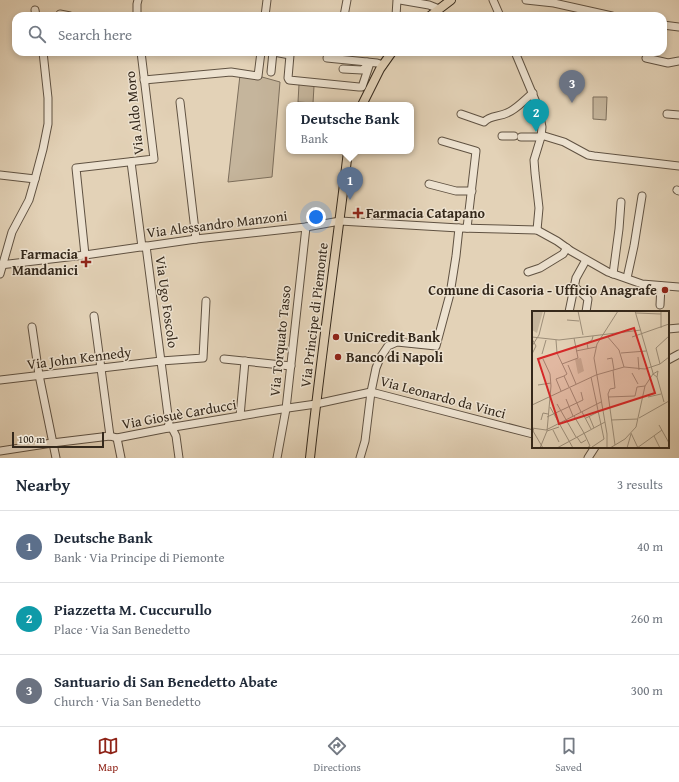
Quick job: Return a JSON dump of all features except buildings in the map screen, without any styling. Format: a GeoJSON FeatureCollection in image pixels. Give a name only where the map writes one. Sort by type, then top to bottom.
{"type":"FeatureCollection","features":[{"type":"Feature","properties":{"kind":"main road"},"geometry":{"type":"LineString","coordinates":[[435,12],[445,4]]}},
{"type":"Feature","properties":{"kind":"main road"},"geometry":{"type":"LineString","coordinates":[[364,102],[380,69],[389,56]]}},
{"type":"Feature","properties":{"kind":"main road","name":"Via Principe di Piemonte"},"geometry":{"type":"LineString","coordinates":[[310,458],[348,154]]}},
{"type":"Feature","properties":{"kind":"street"},"geometry":{"type":"LineString","coordinates":[[137,12],[138,0]]}},
{"type":"Feature","properties":{"kind":"street"},"geometry":{"type":"LineString","coordinates":[[266,12],[267,0]]}},
{"type":"Feature","properties":{"kind":"street"},"geometry":{"type":"LineString","coordinates":[[345,12],[347,0]]}},
{"type":"Feature","properties":{"kind":"street"},"geometry":{"type":"LineString","coordinates":[[396,12],[398,0],[429,5],[445,4]]}},
{"type":"Feature","properties":{"kind":"street"},"geometry":{"type":"LineString","coordinates":[[493,0],[498,12]]}},
{"type":"Feature","properties":{"kind":"street"},"geometry":{"type":"LineString","coordinates":[[526,0],[554,3],[594,12]]}},
{"type":"Feature","properties":{"kind":"street"},"geometry":{"type":"LineString","coordinates":[[667,26],[679,27]]}},
{"type":"Feature","properties":{"kind":"street"},"geometry":{"type":"LineString","coordinates":[[0,274],[1,265],[12,232],[29,200],[43,149],[48,124],[48,98],[43,56]]}},
{"type":"Feature","properties":{"kind":"street","name":"Via Aldo Moro"},"geometry":{"type":"LineString","coordinates":[[141,56],[154,159],[131,162],[144,246]]}},
{"type":"Feature","properties":{"kind":"street"},"geometry":{"type":"LineString","coordinates":[[144,80],[231,72],[258,76],[260,56]]}},
{"type":"Feature","properties":{"kind":"street"},"geometry":{"type":"LineString","coordinates":[[271,72],[273,56]]}},
{"type":"Feature","properties":{"kind":"street"},"geometry":{"type":"LineString","coordinates":[[290,56],[289,80],[359,87],[362,87],[369,62]]}},
{"type":"Feature","properties":{"kind":"street"},"geometry":{"type":"LineString","coordinates":[[517,56],[533,93],[542,127],[534,160],[539,208],[537,230],[608,272],[642,284],[679,287]]}},
{"type":"Feature","properties":{"kind":"street"},"geometry":{"type":"LineString","coordinates":[[327,58],[369,62],[383,65]]}},
{"type":"Feature","properties":{"kind":"street"},"geometry":{"type":"LineString","coordinates":[[646,58],[668,63],[679,61]]}},
{"type":"Feature","properties":{"kind":"street"},"geometry":{"type":"LineString","coordinates":[[343,69],[362,70],[369,62]]}},
{"type":"Feature","properties":{"kind":"street"},"geometry":{"type":"LineString","coordinates":[[460,114],[484,122],[487,118],[508,113],[518,107],[533,93]]}},
{"type":"Feature","properties":{"kind":"street"},"geometry":{"type":"LineString","coordinates":[[180,102],[196,239]]}},
{"type":"Feature","properties":{"kind":"street"},"geometry":{"type":"LineString","coordinates":[[667,114],[679,115]]}},
{"type":"Feature","properties":{"kind":"street"},"geometry":{"type":"LineString","coordinates":[[502,136],[541,136],[564,142],[588,155],[679,166]]}},
{"type":"Feature","properties":{"kind":"street"},"geometry":{"type":"LineString","coordinates":[[442,141],[476,151],[467,228]]}},
{"type":"Feature","properties":{"kind":"street"},"geometry":{"type":"LineString","coordinates":[[85,255],[76,168],[131,162]]}},
{"type":"Feature","properties":{"kind":"street"},"geometry":{"type":"LineString","coordinates":[[0,175],[35,179]]}},
{"type":"Feature","properties":{"kind":"street"},"geometry":{"type":"LineString","coordinates":[[429,184],[456,191],[472,191]]}},
{"type":"Feature","properties":{"kind":"street"},"geometry":{"type":"LineString","coordinates":[[626,278],[634,246],[642,196]]}},
{"type":"Feature","properties":{"kind":"street"},"geometry":{"type":"LineString","coordinates":[[613,274],[621,202]]}},
{"type":"Feature","properties":{"kind":"street","name":"Via Alessandro Manzoni"},"geometry":{"type":"LineString","coordinates":[[1,265],[196,239],[306,227],[340,221],[459,228],[537,230]]}},
{"type":"Feature","properties":{"kind":"street","name":"Via Torquato Tasso"},"geometry":{"type":"LineString","coordinates":[[277,458],[286,409],[306,227]]}},
{"type":"Feature","properties":{"kind":"street"},"geometry":{"type":"LineString","coordinates":[[360,458],[365,441],[371,392],[376,368],[380,358],[388,346],[397,342],[436,346],[450,294],[459,228]]}},
{"type":"Feature","properties":{"kind":"street","name":"Via Ugo Foscolo"},"geometry":{"type":"LineString","coordinates":[[144,246],[161,361],[168,423],[176,436],[179,458]]}},
{"type":"Feature","properties":{"kind":"street"},"geometry":{"type":"LineString","coordinates":[[528,272],[540,268],[563,254],[567,248]]}},
{"type":"Feature","properties":{"kind":"street"},"geometry":{"type":"LineString","coordinates":[[569,311],[576,278],[586,260]]}},
{"type":"Feature","properties":{"kind":"street"},"geometry":{"type":"LineString","coordinates":[[574,286],[588,299],[586,311]]}},
{"type":"Feature","properties":{"kind":"street"},"geometry":{"type":"LineString","coordinates":[[660,305],[661,286]]}},
{"type":"Feature","properties":{"kind":"street","name":"Via Ugo Foscolo"},"geometry":{"type":"LineString","coordinates":[[161,361],[203,358],[206,301]]}},
{"type":"Feature","properties":{"kind":"street"},"geometry":{"type":"LineString","coordinates":[[94,316],[113,437],[120,458]]}},
{"type":"Feature","properties":{"kind":"street"},"geometry":{"type":"LineString","coordinates":[[32,327],[39,375],[56,458]]}},
{"type":"Feature","properties":{"kind":"street"},"geometry":{"type":"LineString","coordinates":[[669,329],[679,328]]}},
{"type":"Feature","properties":{"kind":"street"},"geometry":{"type":"LineString","coordinates":[[669,359],[679,354]]}},
{"type":"Feature","properties":{"kind":"street"},"geometry":{"type":"LineString","coordinates":[[224,359],[291,366]]}},
{"type":"Feature","properties":{"kind":"street","name":"Via John Kennedy"},"geometry":{"type":"LineString","coordinates":[[0,380],[161,361]]}},
{"type":"Feature","properties":{"kind":"street"},"geometry":{"type":"LineString","coordinates":[[240,416],[245,361]]}},
{"type":"Feature","properties":{"kind":"street","name":"Via Giosuè Carducci"},"geometry":{"type":"LineString","coordinates":[[0,451],[52,443],[113,437],[170,428],[316,404],[371,392]]}},
{"type":"Feature","properties":{"kind":"street","name":"Via Leonardo da Vinci"},"geometry":{"type":"LineString","coordinates":[[371,392],[532,434]]}},
{"type":"Feature","properties":{"kind":"street"},"geometry":{"type":"LineString","coordinates":[[588,458],[594,448]]}},
{"type":"Feature","properties":{"kind":"shaded area"},"geometry":{"type":"Polygon","coordinates":[[[240,75],[262,77],[280,82],[272,177],[228,182],[240,75]]]}},
{"type":"Feature","properties":{"kind":"shaded area"},"geometry":{"type":"Polygon","coordinates":[[[299,84],[314,86],[313,102],[298,102],[299,84]]]}},
{"type":"Feature","properties":{"kind":"shaded area"},"geometry":{"type":"Polygon","coordinates":[[[593,97],[607,97],[606,120],[593,119],[593,97]]]}},
{"type":"Feature","properties":{"kind":"place","name":"Santuario di San Benedetto Abate"},"geometry":{"type":"Point","coordinates":[572,103]}},
{"type":"Feature","properties":{"kind":"place","name":"Piazzetta M. Cuccurullo"},"geometry":{"type":"Point","coordinates":[536,132]}},
{"type":"Feature","properties":{"kind":"place","name":"Deutsche Bank"},"geometry":{"type":"Point","coordinates":[350,200]}},
{"type":"Feature","properties":{"kind":"place","name":"Farmacia Catapano"},"geometry":{"type":"Point","coordinates":[358,213]}},
{"type":"Feature","properties":{"kind":"place","name":"Farmacia Mandanici"},"geometry":{"type":"Point","coordinates":[86,262]}},
{"type":"Feature","properties":{"kind":"place","name":"Comune di Casoria - Ufficio Anagrafe"},"geometry":{"type":"Point","coordinates":[665,290]}},
{"type":"Feature","properties":{"kind":"place","name":"UniCredit Bank"},"geometry":{"type":"Point","coordinates":[336,337]}},
{"type":"Feature","properties":{"kind":"place","name":"Banco di Napoli"},"geometry":{"type":"Point","coordinates":[338,357]}}]}
